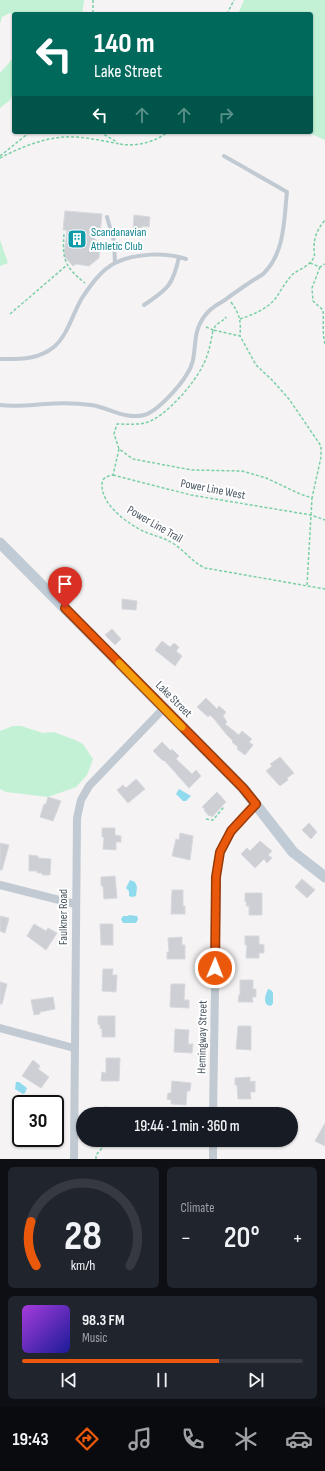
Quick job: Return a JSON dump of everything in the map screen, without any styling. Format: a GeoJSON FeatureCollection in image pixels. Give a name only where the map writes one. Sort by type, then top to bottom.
{"type":"FeatureCollection","features":[{"type":"Feature","properties":{"kind":"main road","name":"Lake Street"},"geometry":{"type":"LineString","coordinates":[[0,543],[243,788],[293,852],[325,877]]}},
{"type":"Feature","properties":{"kind":"street","name":"Faulkner Road"},"geometry":{"type":"LineString","coordinates":[[74,1159],[76,818],[81,800],[89,786],[164,708]]}},
{"type":"Feature","properties":{"kind":"street","name":"Hemingway Street"},"geometry":{"type":"LineString","coordinates":[[213,1107],[217,864],[220,852],[231,831],[256,804]]}},
{"type":"Feature","properties":{"kind":"street"},"geometry":{"type":"LineString","coordinates":[[0,885],[75,904]]}},
{"type":"Feature","properties":{"kind":"street"},"geometry":{"type":"LineString","coordinates":[[0,1028],[74,1048]]}},
{"type":"Feature","properties":{"kind":"street"},"geometry":{"type":"LineString","coordinates":[[213,1147],[213,1159]]}},
{"type":"Feature","properties":{"kind":"lane"},"geometry":{"type":"LineString","coordinates":[[0,405],[27,406],[69,403],[92,405],[120,414],[133,416],[144,415],[152,412],[188,374],[192,365],[196,331],[210,310],[264,273],[272,261],[282,237],[287,192],[224,156]]}},
{"type":"Feature","properties":{"kind":"lane"},"geometry":{"type":"LineString","coordinates":[[107,217],[114,241],[115,263]]}},
{"type":"Feature","properties":{"kind":"lane"},"geometry":{"type":"LineString","coordinates":[[0,359],[32,358],[54,346],[90,287],[100,275],[115,263],[133,258],[168,254],[186,259]]}},
{"type":"Feature","properties":{"kind":"lane"},"geometry":{"type":"LineString","coordinates":[[144,305],[164,292],[172,282],[176,274],[179,257]]}},
{"type":"Feature","properties":{"kind":"path"},"geometry":{"type":"LineString","coordinates":[[93,0],[93,12]]}},
{"type":"Feature","properties":{"kind":"path"},"geometry":{"type":"LineString","coordinates":[[228,12],[234,0]]}},
{"type":"Feature","properties":{"kind":"path"},"geometry":{"type":"LineString","coordinates":[[0,157],[28,134]]}},
{"type":"Feature","properties":{"kind":"path"},"geometry":{"type":"LineString","coordinates":[[103,134],[120,144]]}},
{"type":"Feature","properties":{"kind":"path"},"geometry":{"type":"LineString","coordinates":[[0,157],[26,146],[57,138],[66,137],[99,140],[126,145],[150,141],[164,134]]}},
{"type":"Feature","properties":{"kind":"path"},"geometry":{"type":"LineString","coordinates":[[240,318],[257,314],[261,309],[268,306],[293,274],[310,263],[315,256],[315,239],[317,231],[325,220]]}},
{"type":"Feature","properties":{"kind":"path"},"geometry":{"type":"LineString","coordinates":[[64,234],[62,249],[65,263],[77,277],[90,287]]}},
{"type":"Feature","properties":{"kind":"path"},"geometry":{"type":"LineString","coordinates":[[310,263],[320,267]]}},
{"type":"Feature","properties":{"kind":"path"},"geometry":{"type":"LineString","coordinates":[[325,264],[320,267],[312,288],[313,301],[323,310],[323,336],[325,344]]}},
{"type":"Feature","properties":{"kind":"path"},"geometry":{"type":"LineString","coordinates":[[10,314],[67,265]]}},
{"type":"Feature","properties":{"kind":"path"},"geometry":{"type":"LineString","coordinates":[[228,297],[240,318],[240,336],[256,365],[289,399],[321,446],[321,457],[312,498],[307,585]]}},
{"type":"Feature","properties":{"kind":"path"},"geometry":{"type":"LineString","coordinates":[[225,317],[226,318],[213,330],[208,356],[200,371],[170,407],[150,421],[131,425],[117,424],[114,434],[119,449],[133,459],[170,467],[204,471],[247,472],[266,478],[312,498]]}},
{"type":"Feature","properties":{"kind":"path"},"geometry":{"type":"LineString","coordinates":[[200,325],[213,330],[240,336]]}},
{"type":"Feature","properties":{"kind":"path","name":"Power Line Trail"},"geometry":{"type":"LineString","coordinates":[[119,449],[113,476],[108,476],[102,483],[103,492],[111,508],[135,526],[172,542],[198,565],[218,571],[325,589]]}},
{"type":"Feature","properties":{"kind":"path","name":"Power Line West"},"geometry":{"type":"LineString","coordinates":[[113,476],[191,495],[311,515],[325,520]]}},
{"type":"Feature","properties":{"kind":"path"},"geometry":{"type":"LineString","coordinates":[[206,819],[213,820],[223,808],[222,807]]}},
{"type":"Feature","properties":{"kind":"path"},"geometry":{"type":"LineString","coordinates":[[96,1159],[96,1156],[102,1148]]}},
{"type":"Feature","properties":{"kind":"green space"},"geometry":{"type":"Polygon","coordinates":[[[0,0],[84,0],[82,12],[12,12],[12,14],[10,13],[2,17],[0,24],[0,0]]]}},
{"type":"Feature","properties":{"kind":"green space"},"geometry":{"type":"Polygon","coordinates":[[[244,0],[325,0],[325,140],[312,134],[313,134],[313,12],[239,12],[244,0]]]}},
{"type":"Feature","properties":{"kind":"green space"},"geometry":{"type":"Polygon","coordinates":[[[12,59],[12,96],[10,100],[0,108],[0,73],[12,59]]]}},
{"type":"Feature","properties":{"kind":"green space"},"geometry":{"type":"Polygon","coordinates":[[[0,240],[8,263],[0,266],[0,240]]]}},
{"type":"Feature","properties":{"kind":"green space"},"geometry":{"type":"Polygon","coordinates":[[[13,726],[21,726],[43,733],[54,732],[83,744],[93,759],[87,775],[76,787],[48,797],[6,792],[0,789],[0,731],[13,726]]]}},
{"type":"Feature","properties":{"kind":"water"},"geometry":{"type":"Polygon","coordinates":[[[179,789],[191,796],[186,801],[183,801],[176,794],[179,789]]]}},
{"type":"Feature","properties":{"kind":"water"},"geometry":{"type":"Polygon","coordinates":[[[130,880],[135,882],[137,887],[136,896],[132,897],[129,896],[129,891],[126,888],[130,880]]]}},
{"type":"Feature","properties":{"kind":"water"},"geometry":{"type":"Polygon","coordinates":[[[123,916],[137,916],[138,919],[136,923],[123,923],[121,919],[123,916]]]}},
{"type":"Feature","properties":{"kind":"water"},"geometry":{"type":"Polygon","coordinates":[[[268,989],[273,993],[273,1003],[271,1006],[267,1005],[265,1001],[268,989]]]}},
{"type":"Feature","properties":{"kind":"water"},"geometry":{"type":"Polygon","coordinates":[[[16,1082],[19,1082],[27,1088],[25,1093],[23,1094],[15,1089],[16,1082]]]}},
{"type":"Feature","properties":{"kind":"building","name":"Scandanavian Athletic Club"},"geometry":{"type":"Polygon","coordinates":[[[65,211],[102,214],[100,234],[90,233],[100,245],[99,258],[89,266],[76,264],[73,266],[64,256],[67,230],[63,230],[65,211]]]}},
{"type":"Feature","properties":{"kind":"building"},"geometry":{"type":"Polygon","coordinates":[[[134,215],[150,217],[149,227],[142,226],[142,231],[133,230],[134,215]]]}},
{"type":"Feature","properties":{"kind":"building"},"geometry":{"type":"Polygon","coordinates":[[[122,599],[137,601],[136,610],[122,609],[122,599]]]}},
{"type":"Feature","properties":{"kind":"building"},"geometry":{"type":"Polygon","coordinates":[[[112,629],[121,639],[115,645],[105,635],[112,629]]]}},
{"type":"Feature","properties":{"kind":"building"},"geometry":{"type":"Polygon","coordinates":[[[162,641],[170,647],[174,643],[179,647],[176,651],[182,656],[175,666],[155,650],[162,641]]]}},
{"type":"Feature","properties":{"kind":"building"},"geometry":{"type":"Polygon","coordinates":[[[206,698],[217,709],[219,706],[226,712],[223,716],[227,722],[225,724],[239,735],[242,731],[252,739],[249,742],[253,745],[245,755],[237,749],[238,747],[232,742],[233,741],[210,715],[208,717],[197,707],[206,698]]]}},
{"type":"Feature","properties":{"kind":"building"},"geometry":{"type":"Polygon","coordinates":[[[162,742],[171,751],[172,749],[179,756],[176,759],[192,774],[196,770],[201,776],[189,788],[164,760],[163,761],[153,751],[162,742]]]}},
{"type":"Feature","properties":{"kind":"building"},"geometry":{"type":"Polygon","coordinates":[[[280,757],[294,773],[280,786],[266,771],[272,766],[270,764],[280,757]]]}},
{"type":"Feature","properties":{"kind":"building"},"geometry":{"type":"Polygon","coordinates":[[[136,779],[145,789],[128,803],[117,790],[123,785],[126,788],[136,779]]]}},
{"type":"Feature","properties":{"kind":"building"},"geometry":{"type":"Polygon","coordinates":[[[217,792],[226,802],[212,817],[210,815],[209,816],[202,807],[217,792]]]}},
{"type":"Feature","properties":{"kind":"building"},"geometry":{"type":"Polygon","coordinates":[[[48,797],[61,801],[53,821],[40,817],[48,797]]]}},
{"type":"Feature","properties":{"kind":"building"},"geometry":{"type":"Polygon","coordinates":[[[309,823],[317,832],[311,839],[302,830],[309,823]]]}},
{"type":"Feature","properties":{"kind":"building"},"geometry":{"type":"Polygon","coordinates":[[[102,828],[115,828],[115,835],[121,836],[121,842],[116,842],[116,850],[103,849],[104,837],[102,837],[102,828]]]}},
{"type":"Feature","properties":{"kind":"building"},"geometry":{"type":"Polygon","coordinates":[[[180,833],[193,836],[190,860],[172,856],[176,839],[179,840],[180,833]]]}},
{"type":"Feature","properties":{"kind":"building"},"geometry":{"type":"Polygon","coordinates":[[[260,841],[272,851],[268,855],[272,858],[267,863],[264,859],[255,868],[241,854],[247,848],[250,851],[260,841]]]}},
{"type":"Feature","properties":{"kind":"building"},"geometry":{"type":"Polygon","coordinates":[[[0,843],[9,845],[2,870],[0,870],[0,843]]]}},
{"type":"Feature","properties":{"kind":"building"},"geometry":{"type":"Polygon","coordinates":[[[29,855],[38,856],[38,858],[51,859],[50,875],[42,875],[42,873],[37,873],[37,871],[29,871],[29,855]]]}},
{"type":"Feature","properties":{"kind":"building"},"geometry":{"type":"Polygon","coordinates":[[[115,876],[117,898],[104,899],[103,886],[101,886],[101,877],[115,876]]]}},
{"type":"Feature","properties":{"kind":"building"},"geometry":{"type":"Polygon","coordinates":[[[302,879],[315,890],[307,898],[295,887],[302,879]]]}},
{"type":"Feature","properties":{"kind":"building"},"geometry":{"type":"Polygon","coordinates":[[[172,890],[183,890],[183,906],[185,906],[185,914],[171,914],[172,890]]]}},
{"type":"Feature","properties":{"kind":"building"},"geometry":{"type":"Polygon","coordinates":[[[245,893],[262,893],[262,915],[249,915],[249,906],[246,906],[247,902],[245,902],[245,893]]]}},
{"type":"Feature","properties":{"kind":"building"},"geometry":{"type":"Polygon","coordinates":[[[0,916],[9,918],[5,933],[0,931],[0,916]]]}},
{"type":"Feature","properties":{"kind":"building"},"geometry":{"type":"Polygon","coordinates":[[[34,924],[46,931],[48,928],[57,933],[46,950],[27,936],[34,924]]]}},
{"type":"Feature","properties":{"kind":"building"},"geometry":{"type":"Polygon","coordinates":[[[100,924],[113,924],[113,945],[101,945],[100,924]]]}},
{"type":"Feature","properties":{"kind":"building"},"geometry":{"type":"Polygon","coordinates":[[[245,936],[259,936],[259,944],[264,945],[264,953],[259,953],[259,958],[246,958],[247,945],[245,945],[245,936]]]}},
{"type":"Feature","properties":{"kind":"building"},"geometry":{"type":"Polygon","coordinates":[[[182,937],[182,945],[185,945],[185,959],[167,959],[167,952],[169,952],[168,938],[182,937]]]}},
{"type":"Feature","properties":{"kind":"building"},"geometry":{"type":"Polygon","coordinates":[[[103,969],[113,969],[112,975],[117,975],[116,992],[102,991],[103,969]]]}},
{"type":"Feature","properties":{"kind":"building"},"geometry":{"type":"Polygon","coordinates":[[[240,980],[253,980],[253,989],[256,989],[256,997],[252,997],[253,1002],[238,1002],[240,995],[240,980]]]}},
{"type":"Feature","properties":{"kind":"building"},"geometry":{"type":"Polygon","coordinates":[[[0,982],[7,984],[2,1004],[0,1004],[0,982]]]}},
{"type":"Feature","properties":{"kind":"building"},"geometry":{"type":"Polygon","coordinates":[[[171,984],[185,984],[184,1000],[189,1000],[189,1008],[170,1007],[171,984]]]}},
{"type":"Feature","properties":{"kind":"building"},"geometry":{"type":"Polygon","coordinates":[[[53,997],[55,1009],[40,1012],[40,1014],[34,1015],[31,1000],[53,997]]]}},
{"type":"Feature","properties":{"kind":"building"},"geometry":{"type":"Polygon","coordinates":[[[98,1016],[115,1016],[115,1037],[102,1037],[102,1028],[100,1029],[100,1025],[98,1024],[98,1016]]]}},
{"type":"Feature","properties":{"kind":"building"},"geometry":{"type":"Polygon","coordinates":[[[238,1026],[251,1026],[251,1050],[236,1049],[238,1026]]]}},
{"type":"Feature","properties":{"kind":"building"},"geometry":{"type":"Polygon","coordinates":[[[175,1029],[189,1030],[188,1044],[193,1044],[192,1053],[174,1052],[175,1029]]]}},
{"type":"Feature","properties":{"kind":"building"},"geometry":{"type":"Polygon","coordinates":[[[106,1058],[120,1058],[119,1081],[101,1081],[102,1072],[106,1073],[106,1058]]]}},
{"type":"Feature","properties":{"kind":"building"},"geometry":{"type":"Polygon","coordinates":[[[33,1060],[40,1066],[38,1069],[49,1077],[41,1088],[22,1076],[33,1060]]]}},
{"type":"Feature","properties":{"kind":"building"},"geometry":{"type":"Polygon","coordinates":[[[250,1077],[250,1082],[255,1081],[255,1092],[250,1092],[251,1099],[238,1099],[235,1078],[250,1077]]]}},
{"type":"Feature","properties":{"kind":"building"},"geometry":{"type":"Polygon","coordinates":[[[172,1081],[191,1083],[190,1091],[187,1091],[186,1105],[171,1104],[171,1100],[167,1099],[168,1093],[171,1093],[172,1081]]]}},
{"type":"Feature","properties":{"kind":"building"},"geometry":{"type":"Polygon","coordinates":[[[325,1123],[325,1146],[315,1141],[325,1123]]]}},
{"type":"Feature","properties":{"kind":"slow traffic"},"geometry":{"type":"LineString","coordinates":[[119,663],[182,727]]}},
{"type":"Feature","properties":{"kind":"place","name":"Scandanavian Athletic Club"},"geometry":{"type":"Point","coordinates":[77,239]}},
{"type":"Feature","properties":{"kind":"route"},"geometry":{"type":"LineString","coordinates":[[65,608],[243,788],[256,804],[231,831],[220,852],[217,864],[215,968]]}}]}
